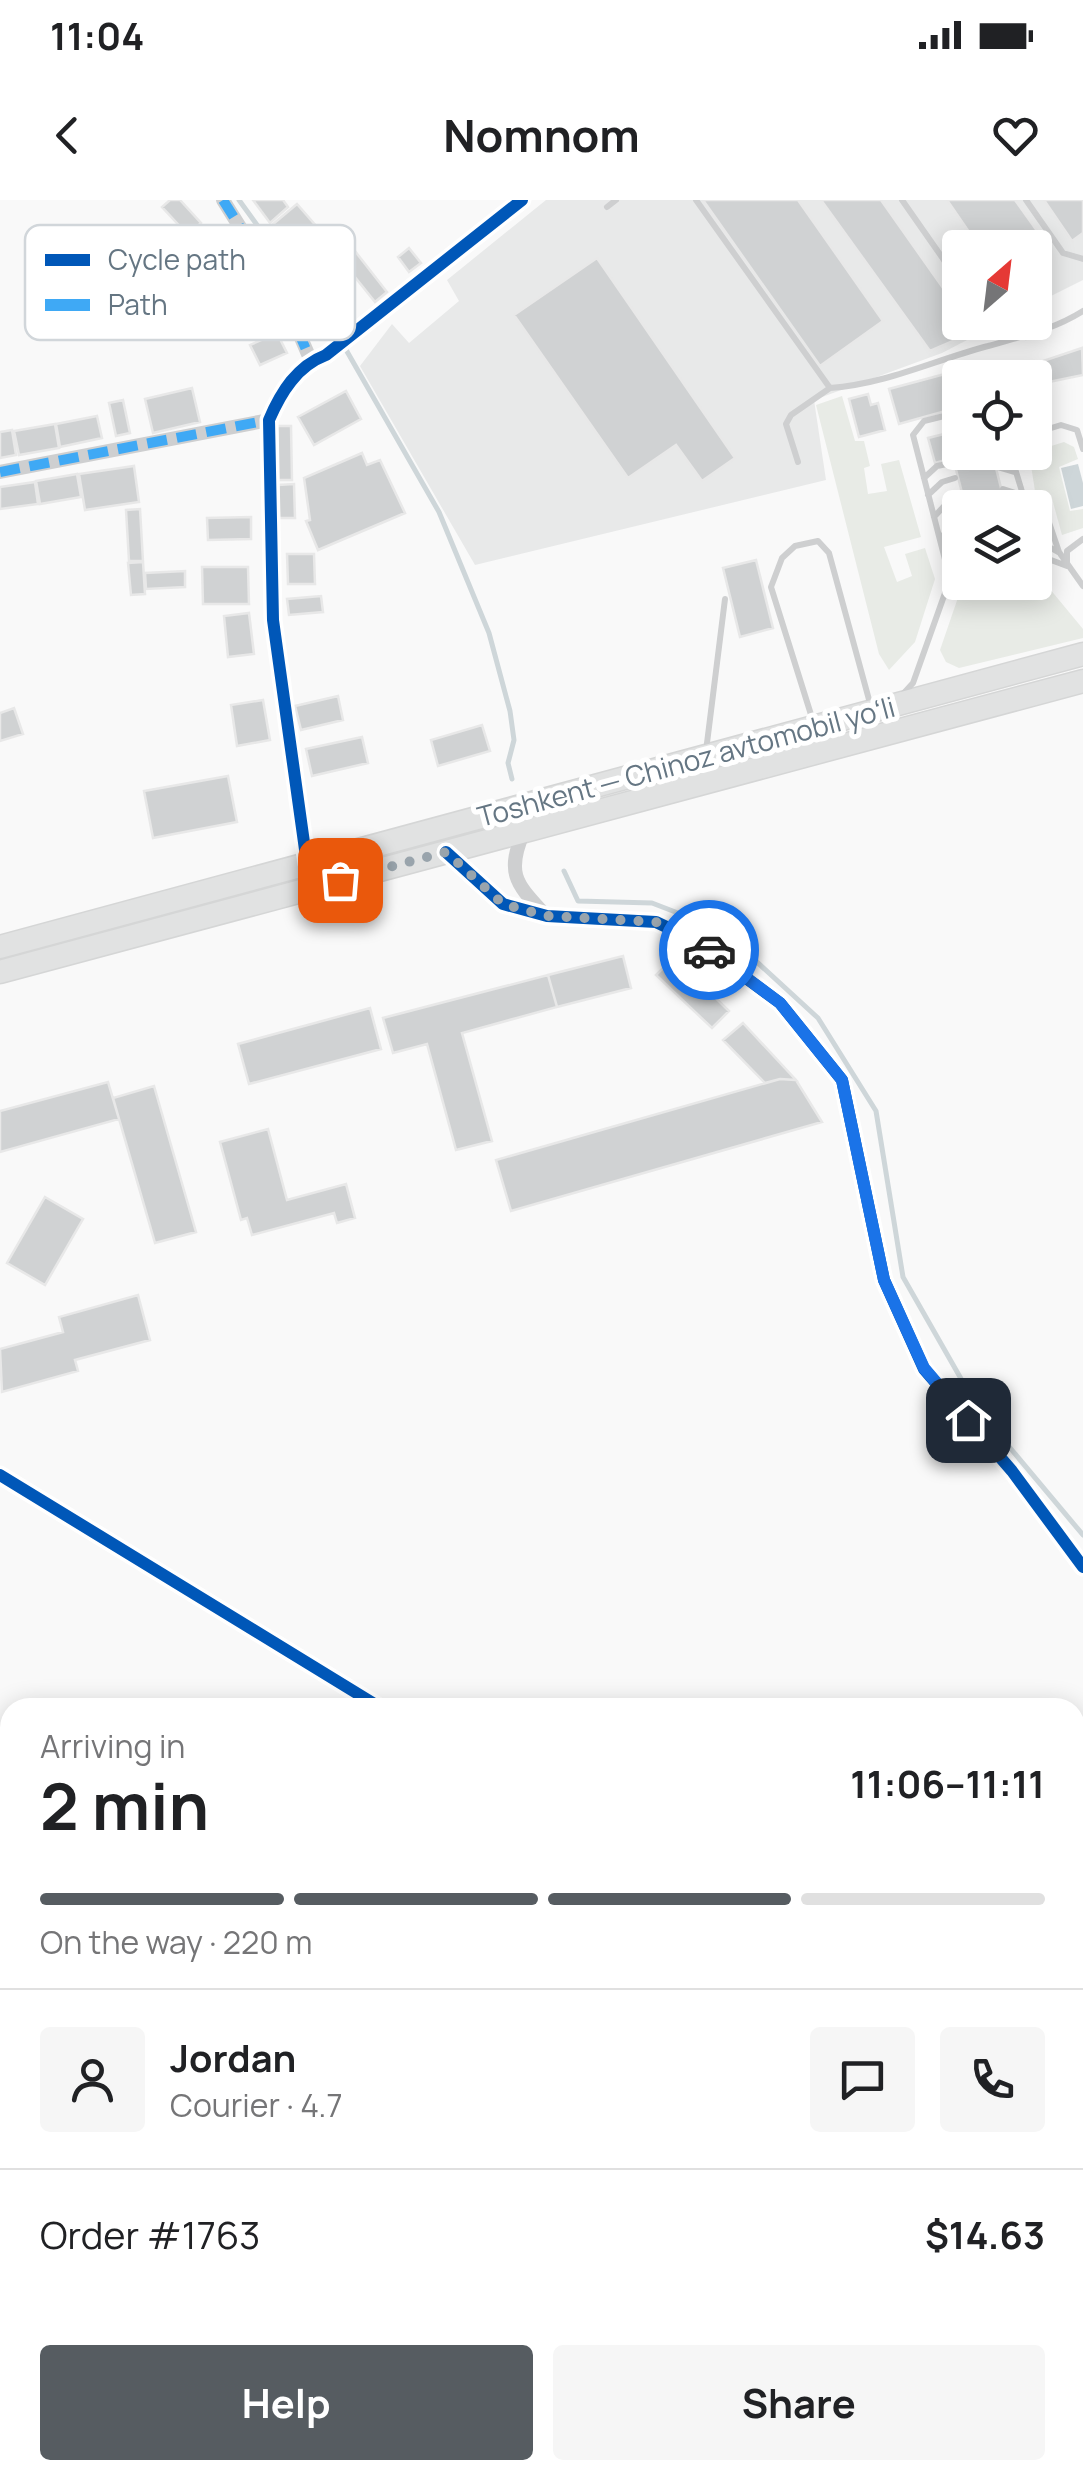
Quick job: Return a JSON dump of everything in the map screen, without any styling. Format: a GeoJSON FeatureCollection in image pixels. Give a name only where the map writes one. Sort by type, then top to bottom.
{"type":"FeatureCollection","features":[{"type":"Feature","properties":{"kind":"highway","name":"Toshkent — Chinoz avtomobil yoʻli"},"geometry":{"type":"LineString","coordinates":[[0,947],[1083,654]]}},
{"type":"Feature","properties":{"kind":"highway","name":"Toshkent — Chinoz avtomobil yoʻli"},"geometry":{"type":"LineString","coordinates":[[0,972],[1083,681]]}},
{"type":"Feature","properties":{"kind":"highway"},"geometry":{"type":"LineString","coordinates":[[54,957],[44,945],[56,932]]}},
{"type":"Feature","properties":{"kind":"street"},"geometry":{"type":"LineString","coordinates":[[223,200],[239,225]]}},
{"type":"Feature","properties":{"kind":"street"},"geometry":{"type":"LineString","coordinates":[[355,331],[522,200]]}},
{"type":"Feature","properties":{"kind":"street"},"geometry":{"type":"LineString","coordinates":[[302,340],[311,360]]}},
{"type":"Feature","properties":{"kind":"street"},"geometry":{"type":"LineString","coordinates":[[307,864],[273,620],[269,420],[280,393],[311,360],[344,340]]}},
{"type":"Feature","properties":{"kind":"street"},"geometry":{"type":"LineString","coordinates":[[0,472],[269,420]]}},
{"type":"Feature","properties":{"kind":"street"},"geometry":{"type":"LineString","coordinates":[[524,831],[513,855],[517,882],[547,916]]}},
{"type":"Feature","properties":{"kind":"street"},"geometry":{"type":"LineString","coordinates":[[446,852],[503,904],[547,916],[656,922],[696,940],[780,1003],[842,1080],[884,1280],[924,1368],[1012,1471],[1083,1567]]}},
{"type":"Feature","properties":{"kind":"street"},"geometry":{"type":"LineString","coordinates":[[0,1474],[365,1698]]}},
{"type":"Feature","properties":{"kind":"lane"},"geometry":{"type":"LineString","coordinates":[[607,207],[616,200]]}},
{"type":"Feature","properties":{"kind":"lane"},"geometry":{"type":"LineString","coordinates":[[696,200],[830,388]]}},
{"type":"Feature","properties":{"kind":"lane"},"geometry":{"type":"LineString","coordinates":[[902,200],[942,257]]}},
{"type":"Feature","properties":{"kind":"lane"},"geometry":{"type":"LineString","coordinates":[[1026,200],[1062,254],[1083,258]]}},
{"type":"Feature","properties":{"kind":"lane"},"geometry":{"type":"LineString","coordinates":[[1052,326],[1083,311]]}},
{"type":"Feature","properties":{"kind":"lane"},"geometry":{"type":"LineString","coordinates":[[798,462],[786,424],[790,414],[830,388],[867,385],[1016,340]]}},
{"type":"Feature","properties":{"kind":"lane"},"geometry":{"type":"LineString","coordinates":[[942,416],[924,421],[913,435],[942,547]]}},
{"type":"Feature","properties":{"kind":"lane"},"geometry":{"type":"LineString","coordinates":[[1052,428],[1062,425],[1077,430],[1083,449]]}},
{"type":"Feature","properties":{"kind":"lane"},"geometry":{"type":"LineString","coordinates":[[924,478],[942,465]]}},
{"type":"Feature","properties":{"kind":"lane"},"geometry":{"type":"LineString","coordinates":[[1009,470],[1016,472],[1022,490]]}},
{"type":"Feature","properties":{"kind":"lane"},"geometry":{"type":"LineString","coordinates":[[928,495],[942,482],[955,478]]}},
{"type":"Feature","properties":{"kind":"lane"},"geometry":{"type":"LineString","coordinates":[[1003,488],[1010,490]]}},
{"type":"Feature","properties":{"kind":"lane"},"geometry":{"type":"LineString","coordinates":[[934,518],[942,509]]}},
{"type":"Feature","properties":{"kind":"lane"},"geometry":{"type":"LineString","coordinates":[[1052,532],[1067,566],[1083,586]]}},
{"type":"Feature","properties":{"kind":"lane"},"geometry":{"type":"LineString","coordinates":[[1067,566],[1067,551],[1083,539]]}},
{"type":"Feature","properties":{"kind":"lane"},"geometry":{"type":"LineString","coordinates":[[815,726],[772,588],[782,558],[796,546],[818,541],[828,553],[883,708],[913,683],[943,600]]}},
{"type":"Feature","properties":{"kind":"lane"},"geometry":{"type":"LineString","coordinates":[[1052,547],[1059,552]]}},
{"type":"Feature","properties":{"kind":"lane"},"geometry":{"type":"LineString","coordinates":[[1052,560],[1067,566]]}},
{"type":"Feature","properties":{"kind":"lane"},"geometry":{"type":"LineString","coordinates":[[705,756],[724,599]]}},
{"type":"Feature","properties":{"kind":"shaded area"},"geometry":{"type":"Polygon","coordinates":[[[546,200],[1083,200],[1083,280],[1052,296],[1052,230],[942,230],[942,340],[967,340],[814,400],[826,480],[475,565],[360,366],[392,324],[409,343],[459,301],[447,280],[546,200]]]}},
{"type":"Feature","properties":{"kind":"shaded area"},"geometry":{"type":"Polygon","coordinates":[[[842,396],[855,441],[864,441],[870,466],[864,468],[868,494],[887,491],[881,464],[899,460],[921,537],[884,547],[897,582],[912,576],[905,554],[925,548],[935,579],[915,642],[889,670],[879,654],[816,405],[842,396]]]}},
{"type":"Feature","properties":{"kind":"shaded area"},"geometry":{"type":"Polygon","coordinates":[[[1064,442],[1074,447],[1078,459],[1059,467],[1070,511],[1083,509],[1083,528],[1062,535],[1052,490],[1035,490],[1032,470],[1052,470],[1052,446],[1064,442]]]}},
{"type":"Feature","properties":{"kind":"shaded area"},"geometry":{"type":"Polygon","coordinates":[[[1078,464],[1083,506],[1071,509],[1061,468],[1078,464]]]}},
{"type":"Feature","properties":{"kind":"shaded area"},"geometry":{"type":"Polygon","coordinates":[[[1052,592],[1083,629],[1083,638],[959,668],[946,662],[940,650],[957,600],[1052,600],[1052,592]]]}},
{"type":"Feature","properties":{"kind":"building"},"geometry":{"type":"Polygon","coordinates":[[[170,200],[180,200],[201,223],[179,225],[162,207],[170,200]]]}},
{"type":"Feature","properties":{"kind":"building"},"geometry":{"type":"Polygon","coordinates":[[[253,200],[283,200],[288,207],[270,223],[253,200]]]}},
{"type":"Feature","properties":{"kind":"building"},"geometry":{"type":"Polygon","coordinates":[[[703,200],[798,200],[883,321],[820,366],[703,200]]]}},
{"type":"Feature","properties":{"kind":"building"},"geometry":{"type":"Polygon","coordinates":[[[821,200],[881,200],[942,286],[942,340],[955,340],[930,351],[821,200]]]}},
{"type":"Feature","properties":{"kind":"building"},"geometry":{"type":"Polygon","coordinates":[[[947,200],[1015,200],[1036,230],[968,230],[947,200]]]}},
{"type":"Feature","properties":{"kind":"building"},"geometry":{"type":"Polygon","coordinates":[[[1044,200],[1083,200],[1083,233],[1072,241],[1044,200]]]}},
{"type":"Feature","properties":{"kind":"building"},"geometry":{"type":"Polygon","coordinates":[[[297,204],[315,225],[272,225],[297,204]]]}},
{"type":"Feature","properties":{"kind":"building"},"geometry":{"type":"Polygon","coordinates":[[[409,248],[421,263],[409,272],[398,257],[409,248]]]}},
{"type":"Feature","properties":{"kind":"building"},"geometry":{"type":"Polygon","coordinates":[[[355,251],[387,292],[375,302],[355,277],[355,251]]]}},
{"type":"Feature","properties":{"kind":"building"},"geometry":{"type":"Polygon","coordinates":[[[597,258],[735,458],[702,481],[676,445],[628,478],[514,315],[597,258]]]}},
{"type":"Feature","properties":{"kind":"building"},"geometry":{"type":"Polygon","coordinates":[[[261,340],[280,340],[287,353],[260,365],[250,345],[261,340]]]}},
{"type":"Feature","properties":{"kind":"building"},"geometry":{"type":"Polygon","coordinates":[[[1082,348],[1083,375],[1052,381],[1052,360],[1046,360],[1082,348]]]}},
{"type":"Feature","properties":{"kind":"building"},"geometry":{"type":"Polygon","coordinates":[[[942,375],[942,412],[899,424],[889,389],[942,375]]]}},
{"type":"Feature","properties":{"kind":"building"},"geometry":{"type":"Polygon","coordinates":[[[192,388],[200,422],[153,433],[145,399],[192,388]]]}},
{"type":"Feature","properties":{"kind":"building"},"geometry":{"type":"Polygon","coordinates":[[[346,391],[361,419],[314,445],[298,417],[346,391]]]}},
{"type":"Feature","properties":{"kind":"building"},"geometry":{"type":"Polygon","coordinates":[[[868,394],[871,405],[878,403],[885,430],[859,437],[849,399],[868,394]]]}},
{"type":"Feature","properties":{"kind":"building"},"geometry":{"type":"Polygon","coordinates":[[[123,400],[130,433],[116,436],[109,403],[123,400]]]}},
{"type":"Feature","properties":{"kind":"building"},"geometry":{"type":"Polygon","coordinates":[[[97,416],[102,438],[60,447],[56,424],[97,416]]]}},
{"type":"Feature","properties":{"kind":"building"},"geometry":{"type":"Polygon","coordinates":[[[55,424],[59,448],[19,455],[14,431],[55,424]]]}},
{"type":"Feature","properties":{"kind":"building"},"geometry":{"type":"Polygon","coordinates":[[[277,426],[291,426],[292,480],[278,480],[277,426]]]}},
{"type":"Feature","properties":{"kind":"building"},"geometry":{"type":"Polygon","coordinates":[[[12,430],[16,455],[0,458],[0,432],[12,430]]]}},
{"type":"Feature","properties":{"kind":"building"},"geometry":{"type":"Polygon","coordinates":[[[942,434],[942,461],[935,463],[928,438],[942,434]]]}},
{"type":"Feature","properties":{"kind":"building"},"geometry":{"type":"Polygon","coordinates":[[[362,453],[367,465],[380,460],[405,513],[318,550],[306,521],[310,520],[304,478],[362,453]]]}},
{"type":"Feature","properties":{"kind":"building"},"geometry":{"type":"Polygon","coordinates":[[[134,466],[139,502],[85,510],[79,474],[134,466]]]}},
{"type":"Feature","properties":{"kind":"building"},"geometry":{"type":"Polygon","coordinates":[[[956,470],[996,470],[1002,490],[961,490],[956,470]]]}},
{"type":"Feature","properties":{"kind":"building"},"geometry":{"type":"Polygon","coordinates":[[[77,474],[81,497],[40,504],[36,481],[77,474]]]}},
{"type":"Feature","properties":{"kind":"building"},"geometry":{"type":"Polygon","coordinates":[[[35,482],[38,504],[0,509],[0,487],[35,482]]]}},
{"type":"Feature","properties":{"kind":"building"},"geometry":{"type":"Polygon","coordinates":[[[294,484],[295,518],[279,518],[278,485],[294,484]]]}},
{"type":"Feature","properties":{"kind":"building"},"geometry":{"type":"Polygon","coordinates":[[[140,509],[143,561],[129,561],[126,510],[140,509]]]}},
{"type":"Feature","properties":{"kind":"building"},"geometry":{"type":"Polygon","coordinates":[[[251,517],[251,539],[208,540],[207,518],[251,517]]]}},
{"type":"Feature","properties":{"kind":"building"},"geometry":{"type":"Polygon","coordinates":[[[287,554],[314,554],[315,584],[288,584],[287,554]]]}},
{"type":"Feature","properties":{"kind":"building"},"geometry":{"type":"Polygon","coordinates":[[[756,560],[773,628],[740,637],[723,568],[756,560]]]}},
{"type":"Feature","properties":{"kind":"building"},"geometry":{"type":"Polygon","coordinates":[[[143,562],[145,594],[131,595],[128,563],[143,562]]]}},
{"type":"Feature","properties":{"kind":"building"},"geometry":{"type":"Polygon","coordinates":[[[202,567],[248,567],[249,604],[203,604],[202,567]]]}},
{"type":"Feature","properties":{"kind":"building"},"geometry":{"type":"Polygon","coordinates":[[[185,571],[185,587],[146,589],[145,573],[185,571]]]}},
{"type":"Feature","properties":{"kind":"building"},"geometry":{"type":"Polygon","coordinates":[[[321,596],[323,612],[289,615],[287,599],[321,596]]]}},
{"type":"Feature","properties":{"kind":"building"},"geometry":{"type":"Polygon","coordinates":[[[249,613],[254,654],[228,657],[224,616],[249,613]]]}},
{"type":"Feature","properties":{"kind":"building"},"geometry":{"type":"Polygon","coordinates":[[[338,696],[343,720],[301,730],[295,706],[338,696]]]}},
{"type":"Feature","properties":{"kind":"building"},"geometry":{"type":"Polygon","coordinates":[[[263,700],[270,740],[237,746],[231,705],[263,700]]]}},
{"type":"Feature","properties":{"kind":"building"},"geometry":{"type":"Polygon","coordinates":[[[14,708],[23,734],[0,741],[0,713],[14,708]]]}},
{"type":"Feature","properties":{"kind":"building"},"geometry":{"type":"Polygon","coordinates":[[[482,725],[490,751],[438,766],[431,740],[482,725]]]}},
{"type":"Feature","properties":{"kind":"building"},"geometry":{"type":"Polygon","coordinates":[[[362,737],[368,763],[312,776],[306,749],[362,737]]]}},
{"type":"Feature","properties":{"kind":"building"},"geometry":{"type":"Polygon","coordinates":[[[228,776],[237,822],[153,838],[144,791],[228,776]]]}},
{"type":"Feature","properties":{"kind":"building"},"geometry":{"type":"Polygon","coordinates":[[[623,956],[631,988],[557,1007],[548,975],[623,956]]]}},
{"type":"Feature","properties":{"kind":"building"},"geometry":{"type":"Polygon","coordinates":[[[674,957],[729,1011],[712,1028],[656,975],[674,957]]]}},
{"type":"Feature","properties":{"kind":"building"},"geometry":{"type":"Polygon","coordinates":[[[548,975],[557,1007],[462,1033],[492,1141],[456,1150],[427,1044],[393,1053],[383,1018],[548,975]]]}},
{"type":"Feature","properties":{"kind":"building"},"geometry":{"type":"Polygon","coordinates":[[[370,1008],[381,1049],[249,1084],[238,1044],[370,1008]]]}},
{"type":"Feature","properties":{"kind":"building"},"geometry":{"type":"Polygon","coordinates":[[[743,1023],[796,1080],[765,1083],[723,1040],[743,1023]]]}},
{"type":"Feature","properties":{"kind":"building"},"geometry":{"type":"Polygon","coordinates":[[[780,1079],[796,1080],[822,1122],[511,1211],[496,1160],[780,1079]]]}},
{"type":"Feature","properties":{"kind":"building"},"geometry":{"type":"Polygon","coordinates":[[[108,1082],[119,1119],[0,1152],[0,1111],[108,1082]]]}},
{"type":"Feature","properties":{"kind":"building"},"geometry":{"type":"Polygon","coordinates":[[[154,1086],[196,1232],[155,1243],[113,1098],[154,1086]]]}},
{"type":"Feature","properties":{"kind":"building"},"geometry":{"type":"Polygon","coordinates":[[[268,1129],[287,1200],[346,1184],[355,1218],[337,1223],[334,1213],[252,1235],[247,1218],[241,1220],[220,1142],[268,1129]]]}},
{"type":"Feature","properties":{"kind":"building"},"geometry":{"type":"Polygon","coordinates":[[[45,1197],[83,1219],[45,1285],[7,1263],[45,1197]]]}},
{"type":"Feature","properties":{"kind":"building"},"geometry":{"type":"Polygon","coordinates":[[[138,1295],[150,1340],[75,1360],[78,1371],[2,1392],[0,1349],[63,1332],[59,1317],[138,1295]]]}},
{"type":"Feature","properties":{"kind":"waterway"},"geometry":{"type":"LineString","coordinates":[[239,200],[257,225]]}},
{"type":"Feature","properties":{"kind":"waterway"},"geometry":{"type":"LineString","coordinates":[[340,340],[439,512],[489,633],[510,711],[514,740],[508,763],[512,779]]}},
{"type":"Feature","properties":{"kind":"waterway"},"geometry":{"type":"LineString","coordinates":[[564,871],[578,901],[652,903],[722,930],[818,1018],[876,1111],[903,1277],[980,1412],[1083,1535]]}},
{"type":"Feature","properties":{"kind":"marked path"},"geometry":{"type":"LineString","coordinates":[[223,200],[239,225]]}},
{"type":"Feature","properties":{"kind":"marked path"},"geometry":{"type":"LineString","coordinates":[[302,340],[311,361]]}},
{"type":"Feature","properties":{"kind":"marked path"},"geometry":{"type":"LineString","coordinates":[[0,472],[269,420]]}},
{"type":"Feature","properties":{"kind":"cycle path"},"geometry":{"type":"LineString","coordinates":[[355,332],[522,200]]}},
{"type":"Feature","properties":{"kind":"cycle path"},"geometry":{"type":"LineString","coordinates":[[307,864],[273,620],[269,420],[298,373],[345,340]]}},
{"type":"Feature","properties":{"kind":"cycle path"},"geometry":{"type":"LineString","coordinates":[[446,852],[503,904],[547,916],[656,922],[696,941],[780,1003],[842,1080],[884,1280],[924,1369],[1012,1471],[1083,1567]]}},
{"type":"Feature","properties":{"kind":"cycle path"},"geometry":{"type":"LineString","coordinates":[[0,1475],[365,1698]]}},
{"type":"Feature","properties":{"kind":"way so far"},"geometry":{"type":"LineString","coordinates":[[340,880],[446,852],[503,904],[547,916],[656,922],[709,950]]}},
{"type":"Feature","properties":{"kind":"route"},"geometry":{"type":"LineString","coordinates":[[709,950],[780,1003],[842,1080],[884,1280],[924,1368],[968,1420]]}}]}
